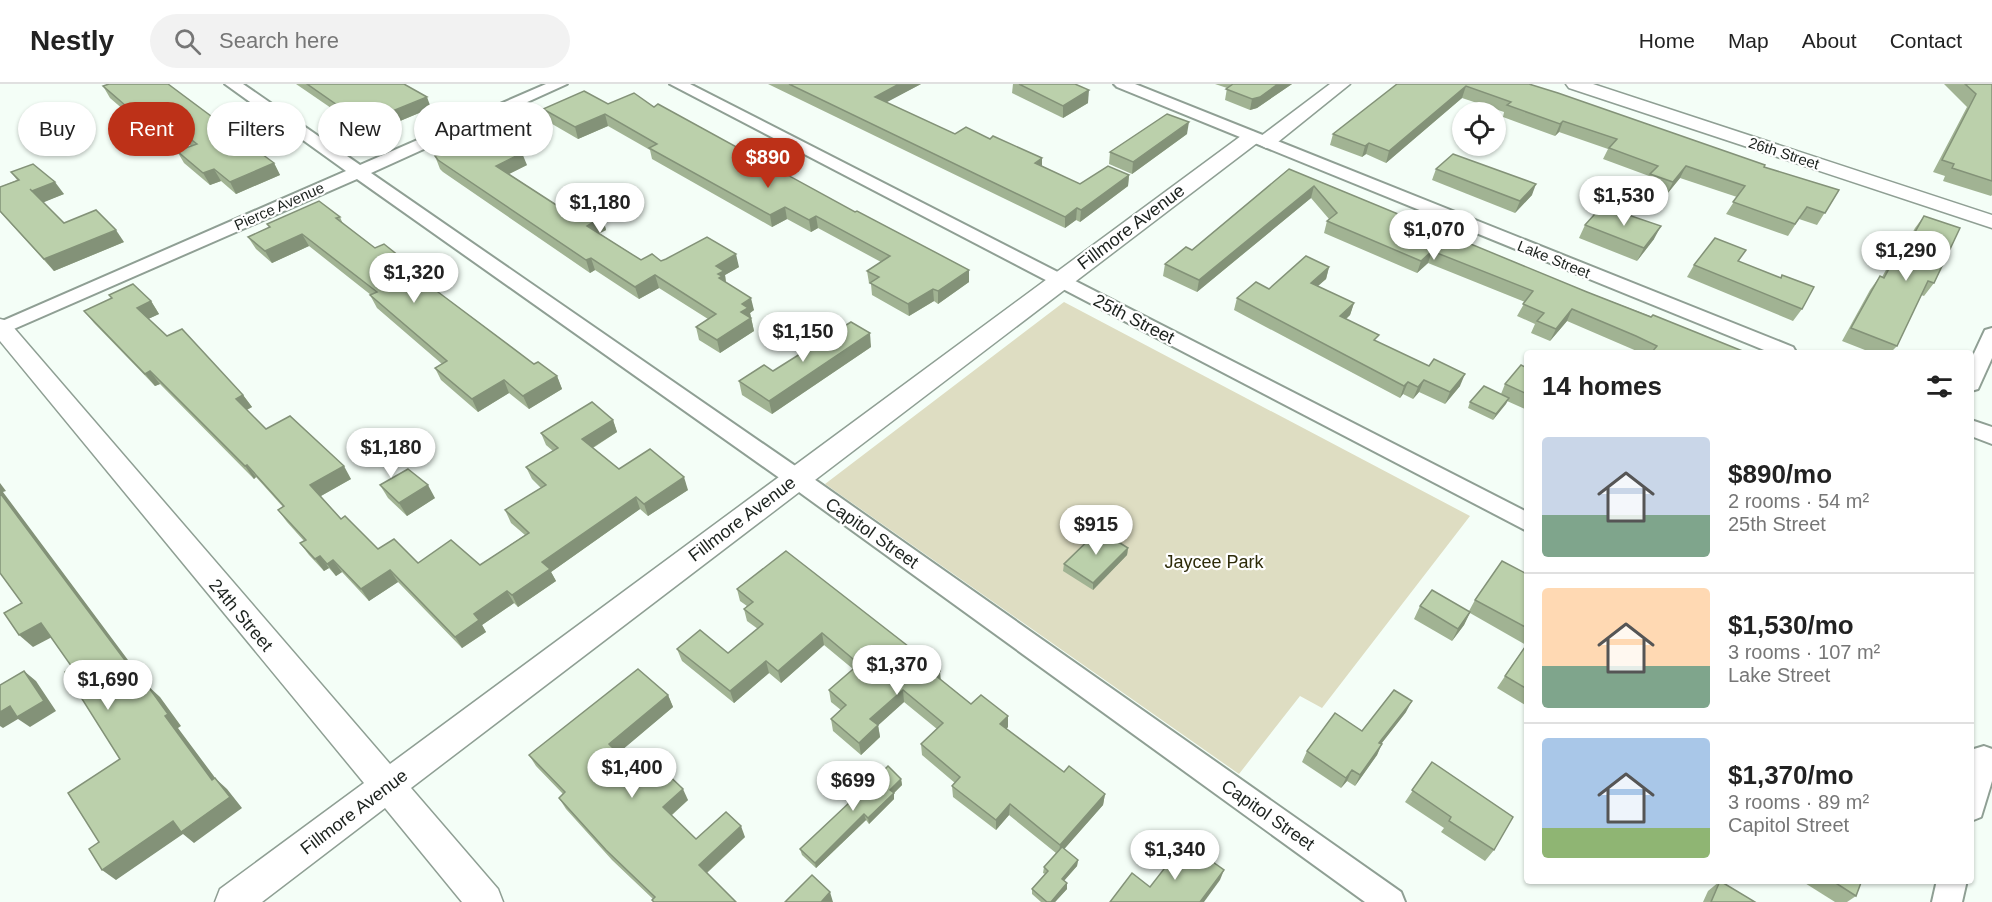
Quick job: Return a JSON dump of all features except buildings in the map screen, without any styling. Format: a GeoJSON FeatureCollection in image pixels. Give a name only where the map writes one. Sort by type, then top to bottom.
{"type":"FeatureCollection","features":[{"type":"Feature","properties":{"kind":"street","name":"Capitol Street"},"geometry":{"type":"LineString","coordinates":[[233,84],[796,478],[1390,902]]}},
{"type":"Feature","properties":{"kind":"street","name":"Pierce Avenue"},"geometry":{"type":"LineString","coordinates":[[0,328],[559,84]]}},
{"type":"Feature","properties":{"kind":"street","name":"25th Street"},"geometry":{"type":"LineString","coordinates":[[678,84],[1524,520]]}},
{"type":"Feature","properties":{"kind":"street","name":"Lake Street"},"geometry":{"type":"LineString","coordinates":[[1122,84],[1781,350]]}},
{"type":"Feature","properties":{"kind":"street","name":"Fillmore Avenue"},"geometry":{"type":"LineString","coordinates":[[233,902],[1060,281],[1341,84]]}},
{"type":"Feature","properties":{"kind":"street","name":"26th Street"},"geometry":{"type":"LineString","coordinates":[[1575,84],[1992,222]]}},
{"type":"Feature","properties":{"kind":"street","name":"24th Street"},"geometry":{"type":"LineString","coordinates":[[0,328],[485,902]]}},
{"type":"Feature","properties":{"kind":"street"},"geometry":{"type":"LineString","coordinates":[[1974,377],[1992,334]]}},
{"type":"Feature","properties":{"kind":"street"},"geometry":{"type":"LineString","coordinates":[[1974,428],[1992,436]]}},
{"type":"Feature","properties":{"kind":"street"},"geometry":{"type":"LineString","coordinates":[[1974,794],[1982,757]]}},
{"type":"Feature","properties":{"kind":"street"},"geometry":{"type":"LineString","coordinates":[[1947,902],[1951,884]]}},
{"type":"Feature","properties":{"kind":"green space","name":"Jaycee Park"},"geometry":{"type":"Polygon","coordinates":[[[1064,302],[1470,516],[1322,708],[1300,696],[1239,774],[825,484],[1064,302]]]}}]}
